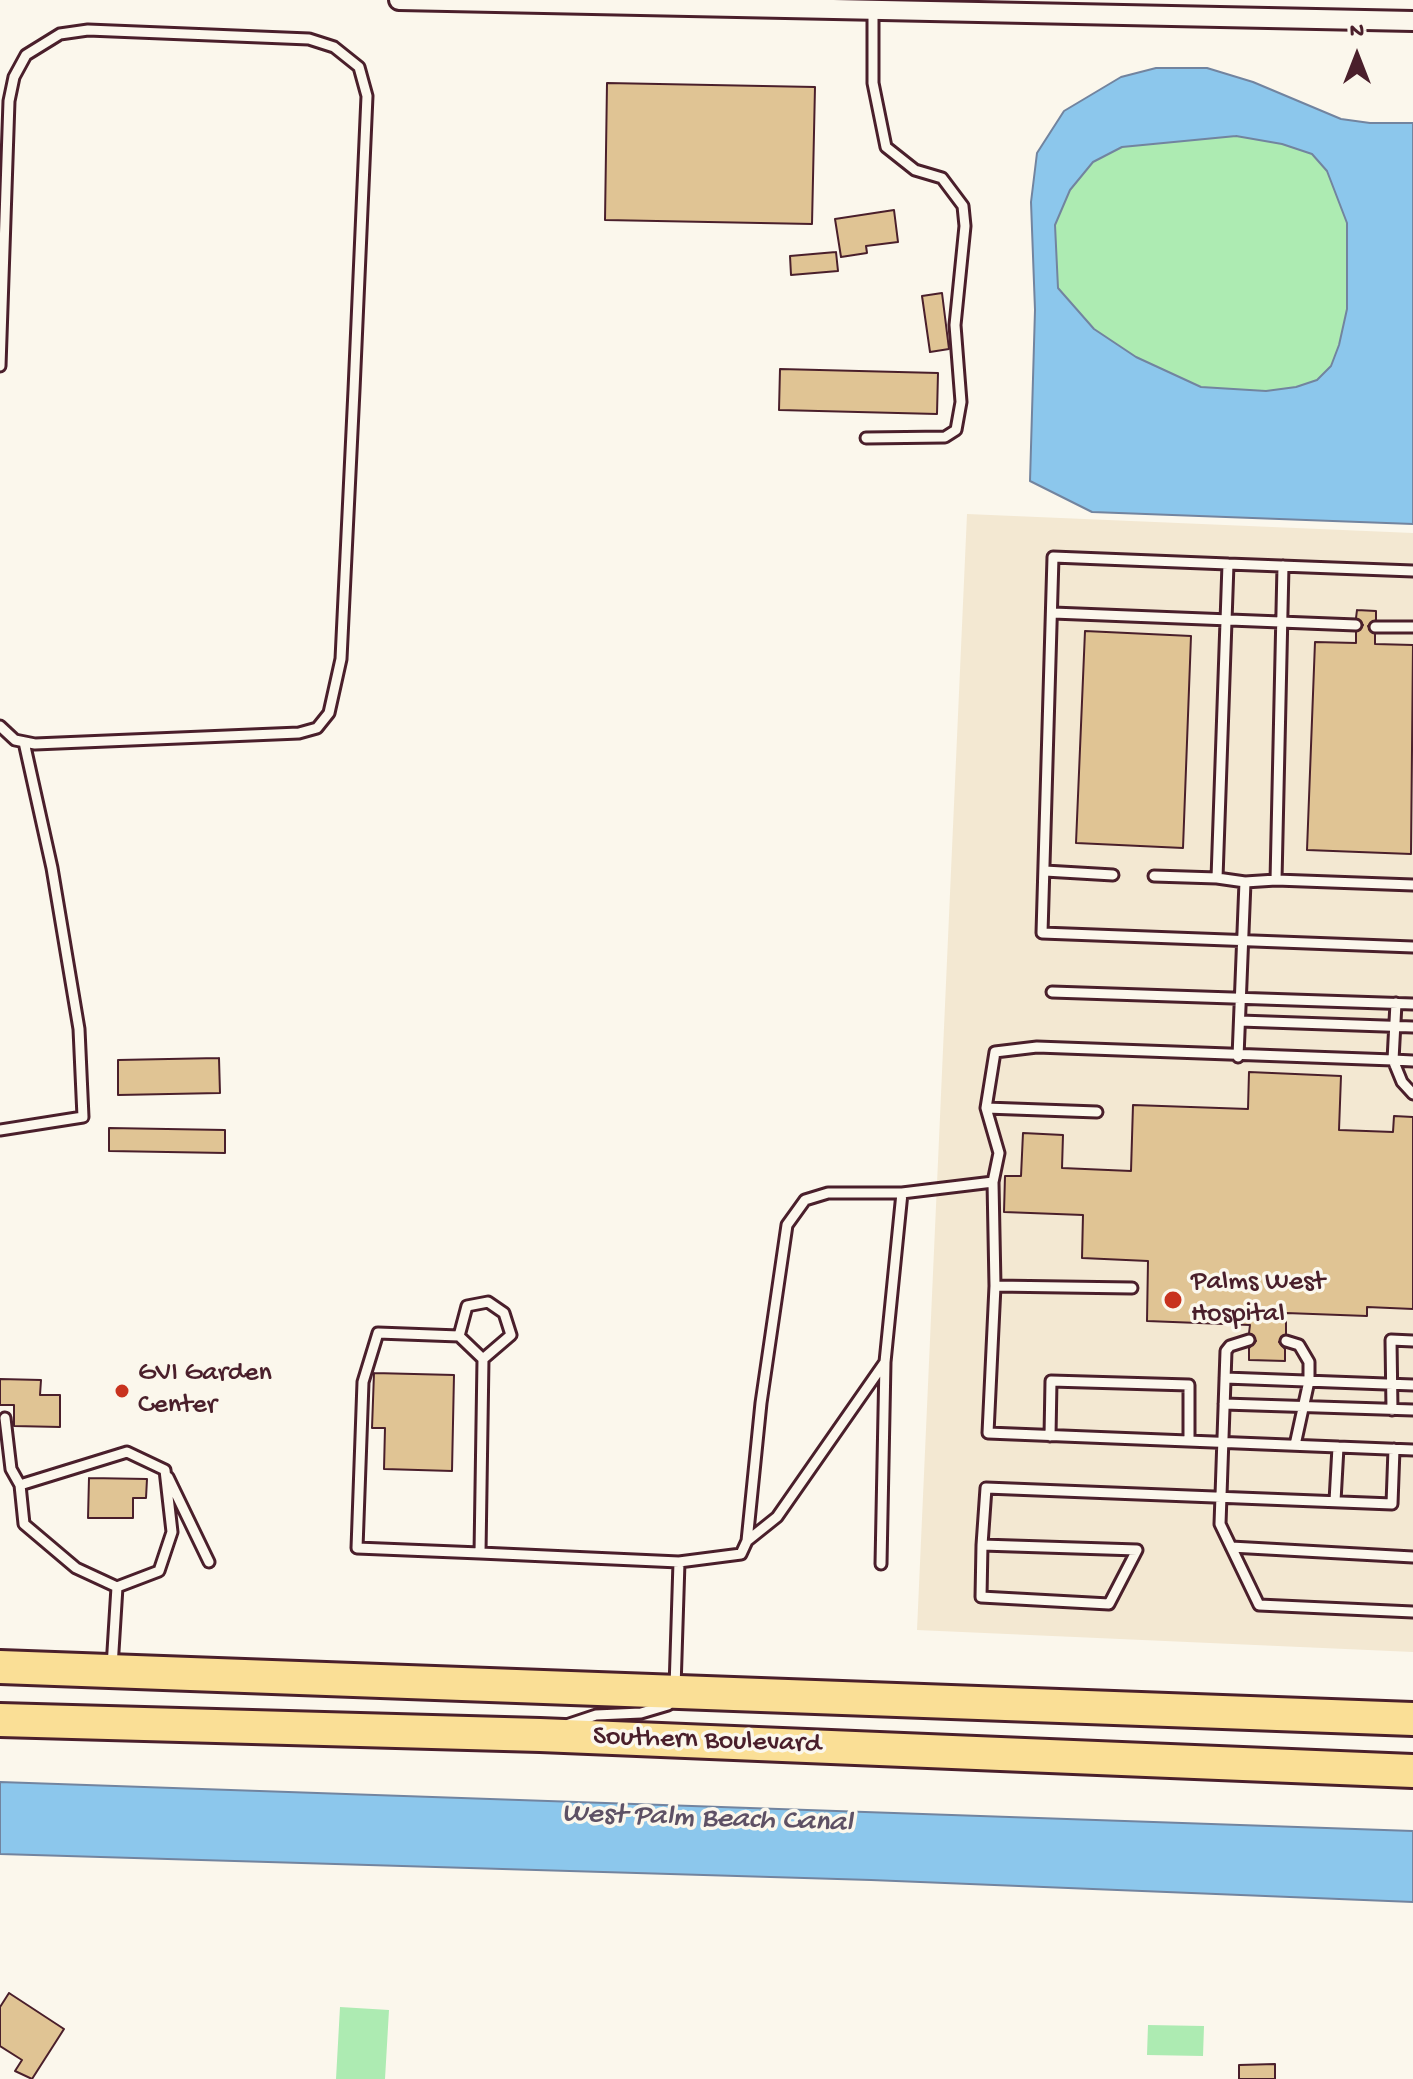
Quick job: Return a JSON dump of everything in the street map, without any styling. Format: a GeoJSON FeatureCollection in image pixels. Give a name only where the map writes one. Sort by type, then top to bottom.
{"type":"FeatureCollection","features":[{"type":"Feature","properties":{"kind":"highway","name":"Southern Boulevard"},"geometry":{"type":"LineString","coordinates":[[0,1667],[1413,1719]]}},
{"type":"Feature","properties":{"kind":"highway","name":"Southern Boulevard"},"geometry":{"type":"LineString","coordinates":[[0,1720],[540,1735],[1413,1771]]}},
{"type":"Feature","properties":{"kind":"street"},"geometry":{"type":"LineString","coordinates":[[399,0],[1413,21]]}},
{"type":"Feature","properties":{"kind":"lane"},"geometry":{"type":"LineString","coordinates":[[866,438],[945,437],[956,430],[961,402],[955,325],[965,226],[963,206],[942,178],[915,170],[886,147],[873,83],[873,10]]}},
{"type":"Feature","properties":{"kind":"lane"},"geometry":{"type":"LineString","coordinates":[[0,366],[9,101],[14,77],[26,55],[60,34],[104,31],[309,39],[334,47],[359,67],[367,96],[353,421],[341,659],[329,713],[317,728],[299,733],[24,742],[15,740],[0,726]]}},
{"type":"Feature","properties":{"kind":"lane"},"geometry":{"type":"LineString","coordinates":[[1413,571],[1053,557],[1042,933],[1413,947]]}},
{"type":"Feature","properties":{"kind":"lane"},"geometry":{"type":"LineString","coordinates":[[1217,878],[1228,564]]}},
{"type":"Feature","properties":{"kind":"lane"},"geometry":{"type":"LineString","coordinates":[[1276,880],[1283,566]]}},
{"type":"Feature","properties":{"kind":"lane"},"geometry":{"type":"LineString","coordinates":[[1053,613],[1356,625]]}},
{"type":"Feature","properties":{"kind":"lane"},"geometry":{"type":"LineString","coordinates":[[1375,627],[1413,627]]}},
{"type":"Feature","properties":{"kind":"lane"},"geometry":{"type":"LineString","coordinates":[[0,1130],[83,1117],[79,1029],[52,868],[24,742]]}},
{"type":"Feature","properties":{"kind":"lane"},"geometry":{"type":"LineString","coordinates":[[1045,871],[1113,875]]}},
{"type":"Feature","properties":{"kind":"lane"},"geometry":{"type":"LineString","coordinates":[[1154,876],[1245,882],[1276,880],[1413,885]]}},
{"type":"Feature","properties":{"kind":"lane"},"geometry":{"type":"LineString","coordinates":[[1238,1057],[1245,882]]}},
{"type":"Feature","properties":{"kind":"lane"},"geometry":{"type":"LineString","coordinates":[[1052,992],[1413,1004]]}},
{"type":"Feature","properties":{"kind":"lane"},"geometry":{"type":"LineString","coordinates":[[1396,1003],[1393,1060],[1402,1082],[1413,1094]]}},
{"type":"Feature","properties":{"kind":"lane"},"geometry":{"type":"LineString","coordinates":[[1240,1021],[1413,1027]]}},
{"type":"Feature","properties":{"kind":"lane"},"geometry":{"type":"LineString","coordinates":[[1413,1061],[1238,1057],[1037,1047],[995,1052],[986,1108],[999,1153],[993,1182],[995,1286],[988,1433],[1413,1450]]}},
{"type":"Feature","properties":{"kind":"lane"},"geometry":{"type":"LineString","coordinates":[[986,1108],[1097,1112]]}},
{"type":"Feature","properties":{"kind":"lane"},"geometry":{"type":"LineString","coordinates":[[480,1553],[483,1359],[459,1336],[378,1333],[363,1382],[357,1548],[679,1562],[741,1554],[747,1541],[761,1403],[787,1225],[805,1200],[828,1193],[902,1193],[993,1182]]}},
{"type":"Feature","properties":{"kind":"lane"},"geometry":{"type":"LineString","coordinates":[[881,1564],[885,1362],[902,1193]]}},
{"type":"Feature","properties":{"kind":"lane"},"geometry":{"type":"LineString","coordinates":[[995,1286],[1132,1288]]}},
{"type":"Feature","properties":{"kind":"lane"},"geometry":{"type":"LineString","coordinates":[[459,1336],[467,1306],[488,1302],[504,1313],[511,1335],[483,1359]]}},
{"type":"Feature","properties":{"kind":"lane"},"geometry":{"type":"LineString","coordinates":[[1249,1340],[1230,1346],[1226,1351],[1220,1524],[1259,1605],[1413,1612]]}},
{"type":"Feature","properties":{"kind":"lane"},"geometry":{"type":"LineString","coordinates":[[1392,1410],[1389,1384],[1391,1340],[1413,1341]]}},
{"type":"Feature","properties":{"kind":"lane"},"geometry":{"type":"LineString","coordinates":[[1286,1341],[1299,1345],[1305,1353],[1309,1381],[1295,1445]]}},
{"type":"Feature","properties":{"kind":"lane"},"geometry":{"type":"LineString","coordinates":[[747,1541],[777,1517],[885,1362]]}},
{"type":"Feature","properties":{"kind":"lane"},"geometry":{"type":"LineString","coordinates":[[1225,1378],[1413,1385]]}},
{"type":"Feature","properties":{"kind":"lane"},"geometry":{"type":"LineString","coordinates":[[1050,1436],[1051,1381],[1189,1385],[1189,1440]]}},
{"type":"Feature","properties":{"kind":"lane"},"geometry":{"type":"LineString","coordinates":[[1224,1404],[1413,1410]]}},
{"type":"Feature","properties":{"kind":"lane"},"geometry":{"type":"LineString","coordinates":[[5,1418],[11,1469],[20,1485],[24,1524],[76,1568],[117,1587],[159,1571],[172,1532],[165,1470]]}},
{"type":"Feature","properties":{"kind":"lane"},"geometry":{"type":"LineString","coordinates":[[1335,1501],[1338,1447]]}},
{"type":"Feature","properties":{"kind":"lane"},"geometry":{"type":"LineString","coordinates":[[982,1545],[1137,1550],[1109,1604],[981,1597],[982,1545],[986,1488],[1392,1504],[1394,1449]]}},
{"type":"Feature","properties":{"kind":"lane"},"geometry":{"type":"LineString","coordinates":[[20,1485],[127,1452],[165,1470],[209,1562]]}},
{"type":"Feature","properties":{"kind":"lane"},"geometry":{"type":"LineString","coordinates":[[1231,1547],[1413,1557]]}},
{"type":"Feature","properties":{"kind":"lane"},"geometry":{"type":"LineString","coordinates":[[540,1735],[596,1715],[641,1713],[668,1704],[675,1690],[679,1562]]}},
{"type":"Feature","properties":{"kind":"lane"},"geometry":{"type":"LineString","coordinates":[[112,1671],[117,1587]]}},
{"type":"Feature","properties":{"kind":"shaded area","name":"Palms West Hospital"},"geometry":{"type":"Polygon","coordinates":[[[967,514],[1413,533],[1413,1652],[917,1630],[967,514]]]}},
{"type":"Feature","properties":{"kind":"green space"},"geometry":{"type":"Polygon","coordinates":[[[1236,136],[1282,144],[1312,154],[1327,171],[1347,223],[1347,309],[1339,345],[1331,366],[1317,381],[1296,387],[1266,391],[1202,387],[1136,357],[1094,329],[1058,288],[1055,225],[1070,190],[1093,162],[1122,147],[1236,136]]]}},
{"type":"Feature","properties":{"kind":"green space"},"geometry":{"type":"Polygon","coordinates":[[[340,2007],[389,2010],[385,2079],[336,2079],[340,2007]]]}},
{"type":"Feature","properties":{"kind":"green space"},"geometry":{"type":"Polygon","coordinates":[[[1148,2025],[1204,2026],[1203,2056],[1147,2055],[1148,2025]]]}},
{"type":"Feature","properties":{"kind":"water"},"geometry":{"type":"Polygon","coordinates":[[[1156,68],[1207,68],[1253,82],[1341,119],[1413,123],[1413,524],[1092,512],[1030,481],[1035,310],[1031,202],[1037,153],[1064,111],[1121,77],[1156,68]],[[1236,136],[1122,147],[1093,162],[1070,190],[1055,225],[1058,288],[1094,329],[1136,357],[1201,387],[1266,391],[1296,387],[1317,380],[1331,366],[1347,309],[1347,223],[1327,171],[1312,154],[1282,144],[1236,136]]]}},
{"type":"Feature","properties":{"kind":"water","name":"West Palm Beach Canal"},"geometry":{"type":"Polygon","coordinates":[[[0,1782],[1413,1831],[1413,1902],[871,1880],[0,1854],[0,1782]]]}},
{"type":"Feature","properties":{"kind":"building"},"geometry":{"type":"Polygon","coordinates":[[[607,83],[815,87],[812,224],[605,220],[607,83]]]}},
{"type":"Feature","properties":{"kind":"building"},"geometry":{"type":"Polygon","coordinates":[[[894,210],[898,242],[866,246],[867,253],[841,257],[835,219],[894,210]]]}},
{"type":"Feature","properties":{"kind":"building"},"geometry":{"type":"Polygon","coordinates":[[[836,252],[838,271],[791,275],[790,256],[836,252]]]}},
{"type":"Feature","properties":{"kind":"building"},"geometry":{"type":"Polygon","coordinates":[[[942,293],[949,349],[930,352],[922,296],[942,293]]]}},
{"type":"Feature","properties":{"kind":"building"},"geometry":{"type":"Polygon","coordinates":[[[780,369],[938,373],[937,414],[779,410],[780,369]]]}},
{"type":"Feature","properties":{"kind":"building"},"geometry":{"type":"Polygon","coordinates":[[[1357,610],[1376,611],[1376,620],[1368,626],[1375,634],[1375,644],[1413,645],[1411,854],[1307,850],[1315,642],[1356,643],[1356,632],[1363,625],[1356,618],[1357,610]]]}},
{"type":"Feature","properties":{"kind":"building"},"geometry":{"type":"Polygon","coordinates":[[[1085,631],[1191,636],[1183,848],[1076,843],[1085,631]]]}},
{"type":"Feature","properties":{"kind":"building"},"geometry":{"type":"Polygon","coordinates":[[[219,1058],[220,1093],[118,1095],[118,1060],[219,1058]]]}},
{"type":"Feature","properties":{"kind":"building","name":"Palms West Hospital"},"geometry":{"type":"Polygon","coordinates":[[[1249,1072],[1341,1076],[1339,1130],[1393,1132],[1394,1116],[1413,1117],[1413,1309],[1367,1307],[1367,1316],[1286,1313],[1286,1334],[1279,1342],[1285,1349],[1285,1361],[1249,1360],[1249,1348],[1256,1341],[1249,1333],[1250,1325],[1147,1321],[1148,1261],[1082,1258],[1083,1215],[1004,1212],[1005,1176],[1021,1176],[1023,1133],[1063,1135],[1062,1168],[1131,1171],[1133,1105],[1248,1109],[1249,1072]]]}},
{"type":"Feature","properties":{"kind":"building"},"geometry":{"type":"Polygon","coordinates":[[[109,1128],[225,1130],[225,1153],[109,1151],[109,1128]]]}},
{"type":"Feature","properties":{"kind":"building"},"geometry":{"type":"Polygon","coordinates":[[[374,1373],[454,1375],[452,1471],[384,1469],[385,1428],[372,1428],[374,1373]]]}},
{"type":"Feature","properties":{"kind":"building"},"geometry":{"type":"Polygon","coordinates":[[[0,1379],[41,1380],[40,1395],[60,1395],[60,1427],[14,1426],[14,1405],[0,1405],[0,1379]]]}},
{"type":"Feature","properties":{"kind":"building"},"geometry":{"type":"Polygon","coordinates":[[[89,1478],[147,1479],[146,1498],[133,1498],[133,1518],[88,1518],[89,1478]]]}},
{"type":"Feature","properties":{"kind":"building"},"geometry":{"type":"Polygon","coordinates":[[[9,1993],[64,2029],[32,2079],[15,2071],[22,2060],[0,2046],[0,2007],[9,1993]]]}},
{"type":"Feature","properties":{"kind":"building"},"geometry":{"type":"Polygon","coordinates":[[[1275,2064],[1275,2079],[1239,2079],[1239,2065],[1275,2064]]]}},
{"type":"Feature","properties":{"kind":"place","name":"Palms West Hospital"},"geometry":{"type":"Point","coordinates":[1173,1300]}},
{"type":"Feature","properties":{"kind":"place","name":"GVI Garden Center"},"geometry":{"type":"Point","coordinates":[122,1391]}}]}
